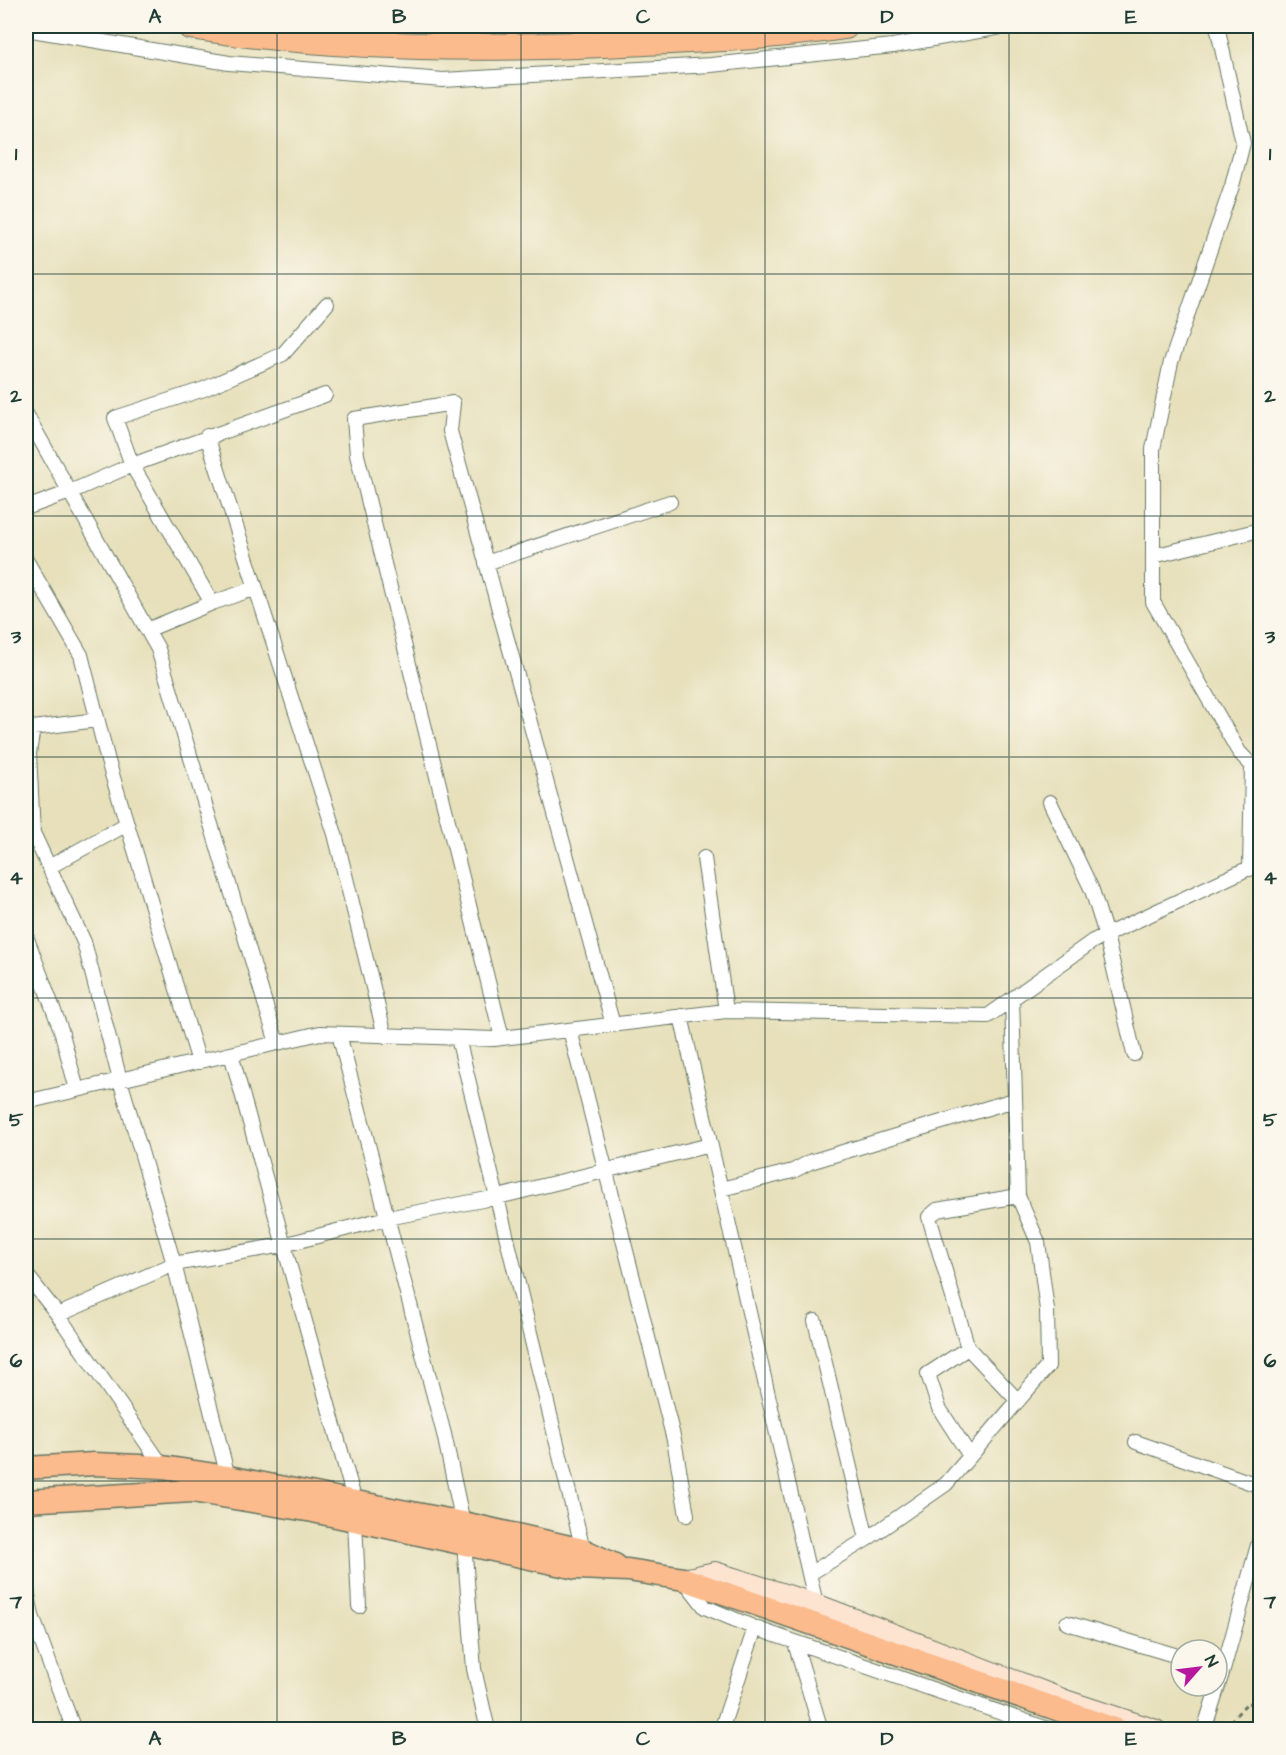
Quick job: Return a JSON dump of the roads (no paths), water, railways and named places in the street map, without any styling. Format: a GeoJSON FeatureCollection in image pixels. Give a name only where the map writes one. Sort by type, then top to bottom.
{"type":"FeatureCollection","features":[{"type":"Feature","properties":{"kind":"highway"},"geometry":{"type":"LineString","coordinates":[[190,26],[296,38],[414,46],[537,47],[722,38],[845,26]]}},
{"type":"Feature","properties":{"kind":"main road"},"geometry":{"type":"LineString","coordinates":[[26,1468],[94,1464],[163,1467],[228,1477],[355,1512],[464,1533],[583,1550],[628,1570]]}},
{"type":"Feature","properties":{"kind":"main road"},"geometry":{"type":"LineString","coordinates":[[26,1501],[192,1491],[313,1511],[355,1512]]}},
{"type":"Feature","properties":{"kind":"main road"},"geometry":{"type":"LineString","coordinates":[[464,1533],[576,1568],[628,1570],[695,1583],[1117,1730]]}},
{"type":"Feature","properties":{"kind":"street"},"geometry":{"type":"LineString","coordinates":[[26,29],[229,63],[442,80],[711,64],[893,46],[1007,26]]}},
{"type":"Feature","properties":{"kind":"street"},"geometry":{"type":"LineString","coordinates":[[26,1102],[320,1033],[502,1038],[726,1011],[988,1016],[1093,941],[1255,866],[1256,770],[1239,752],[1153,602],[1153,449],[1171,362],[1232,186],[1243,143],[1217,26]]}},
{"type":"Feature","properties":{"kind":"street"},"geometry":{"type":"LineString","coordinates":[[212,603],[132,465],[115,418],[204,389],[284,354],[327,304]]}},
{"type":"Feature","properties":{"kind":"street"},"geometry":{"type":"LineString","coordinates":[[26,508],[207,436],[325,395]]}},
{"type":"Feature","properties":{"kind":"street"},"geometry":{"type":"LineString","coordinates":[[502,1038],[357,454],[354,419],[453,403],[450,432],[613,1025]]}},
{"type":"Feature","properties":{"kind":"street"},"geometry":{"type":"LineString","coordinates":[[26,414],[158,649],[277,1043]]}},
{"type":"Feature","properties":{"kind":"street"},"geometry":{"type":"LineString","coordinates":[[207,436],[335,834],[385,1035]]}},
{"type":"Feature","properties":{"kind":"street"},"geometry":{"type":"LineString","coordinates":[[486,563],[670,502]]}},
{"type":"Feature","properties":{"kind":"street"},"geometry":{"type":"LineString","coordinates":[[1153,556],[1260,530]]}},
{"type":"Feature","properties":{"kind":"street"},"geometry":{"type":"LineString","coordinates":[[26,560],[81,656],[127,824],[199,1062]]}},
{"type":"Feature","properties":{"kind":"street"},"geometry":{"type":"LineString","coordinates":[[147,630],[212,603],[256,588]]}},
{"type":"Feature","properties":{"kind":"street"},"geometry":{"type":"LineString","coordinates":[[97,720],[33,728],[29,753],[29,834],[49,867],[84,942],[120,1080],[174,1264],[228,1477]]}},
{"type":"Feature","properties":{"kind":"street"},"geometry":{"type":"LineString","coordinates":[[1050,802],[1092,890],[1106,935],[1134,1054]]}},
{"type":"Feature","properties":{"kind":"street"},"geometry":{"type":"LineString","coordinates":[[49,867],[127,824]]}},
{"type":"Feature","properties":{"kind":"street"},"geometry":{"type":"LineString","coordinates":[[704,858],[726,1011]]}},
{"type":"Feature","properties":{"kind":"street"},"geometry":{"type":"LineString","coordinates":[[26,936],[62,1030],[77,1090]]}},
{"type":"Feature","properties":{"kind":"street"},"geometry":{"type":"LineString","coordinates":[[809,1574],[867,1539],[946,1484],[1048,1366],[1047,1310],[1038,1242],[1018,1196],[1012,999]]}},
{"type":"Feature","properties":{"kind":"street"},"geometry":{"type":"LineString","coordinates":[[681,1016],[816,1604]]}},
{"type":"Feature","properties":{"kind":"street"},"geometry":{"type":"LineString","coordinates":[[570,1030],[674,1440],[687,1515]]}},
{"type":"Feature","properties":{"kind":"street"},"geometry":{"type":"LineString","coordinates":[[339,1034],[444,1434],[464,1533],[474,1669],[488,1730]]}},
{"type":"Feature","properties":{"kind":"street"},"geometry":{"type":"LineString","coordinates":[[458,1038],[583,1550]]}},
{"type":"Feature","properties":{"kind":"street"},"geometry":{"type":"LineString","coordinates":[[231,1054],[355,1512],[359,1606]]}},
{"type":"Feature","properties":{"kind":"street"},"geometry":{"type":"LineString","coordinates":[[721,1189],[793,1171],[810,1162],[1014,1100]]}},
{"type":"Feature","properties":{"kind":"street"},"geometry":{"type":"LineString","coordinates":[[58,1316],[174,1264],[283,1245],[387,1218],[498,1197],[606,1172],[710,1145]]}},
{"type":"Feature","properties":{"kind":"street"},"geometry":{"type":"LineString","coordinates":[[1018,1196],[937,1210],[929,1217],[968,1348],[1018,1401]]}},
{"type":"Feature","properties":{"kind":"street"},"geometry":{"type":"LineString","coordinates":[[26,1274],[163,1467]]}},
{"type":"Feature","properties":{"kind":"street"},"geometry":{"type":"LineString","coordinates":[[815,1321],[867,1539]]}},
{"type":"Feature","properties":{"kind":"street"},"geometry":{"type":"LineString","coordinates":[[968,1348],[928,1374],[939,1408],[970,1456]]}},
{"type":"Feature","properties":{"kind":"street"},"geometry":{"type":"LineString","coordinates":[[1136,1442],[1260,1486]]}},
{"type":"Feature","properties":{"kind":"street"},"geometry":{"type":"LineString","coordinates":[[1229,1640],[1260,1538]]}},
{"type":"Feature","properties":{"kind":"street"},"geometry":{"type":"LineString","coordinates":[[1051,1730],[755,1628],[705,1607],[695,1583],[715,1572],[816,1604],[1068,1701],[1156,1730]]}},
{"type":"Feature","properties":{"kind":"street"},"geometry":{"type":"LineString","coordinates":[[26,1585],[32,1616],[74,1730]]}},
{"type":"Feature","properties":{"kind":"street"},"geometry":{"type":"LineString","coordinates":[[1067,1623],[1169,1654]]}},
{"type":"Feature","properties":{"kind":"street"},"geometry":{"type":"LineString","coordinates":[[721,1730],[755,1628]]}},
{"type":"Feature","properties":{"kind":"street"},"geometry":{"type":"LineString","coordinates":[[795,1643],[820,1730]]}},
{"type":"Feature","properties":{"kind":"street"},"geometry":{"type":"LineString","coordinates":[[1204,1730],[1212,1698]]}},
{"type":"Feature","properties":{"kind":"railway"},"geometry":{"type":"LineString","coordinates":[[1256,1730],[1260,1724]]}}]}
